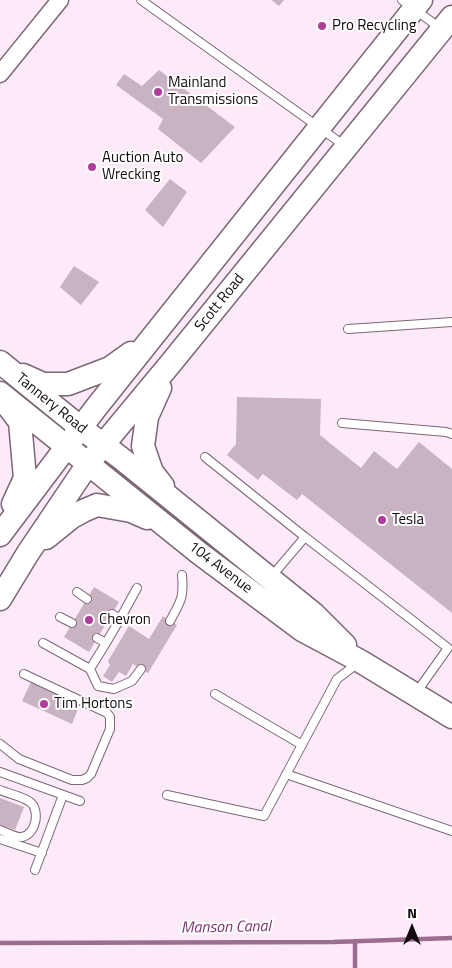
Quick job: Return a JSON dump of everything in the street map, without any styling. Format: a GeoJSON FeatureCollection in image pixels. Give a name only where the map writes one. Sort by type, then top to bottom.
{"type":"FeatureCollection","features":[{"type":"Feature","properties":{"kind":"main road"},"geometry":{"type":"LineString","coordinates":[[0,534],[150,340],[319,128],[412,3]]}},
{"type":"Feature","properties":{"kind":"main road","name":"Scott Road"},"geometry":{"type":"LineString","coordinates":[[0,599],[88,464],[447,23]]}},
{"type":"Feature","properties":{"kind":"main road"},"geometry":{"type":"LineString","coordinates":[[5,366],[43,384],[68,384],[110,368],[150,340]]}},
{"type":"Feature","properties":{"kind":"main road"},"geometry":{"type":"LineString","coordinates":[[171,363],[147,417],[143,446],[152,472],[177,504]]}},
{"type":"Feature","properties":{"kind":"main road","name":"Tannery Road"},"geometry":{"type":"LineString","coordinates":[[5,366],[103,445]]}},
{"type":"Feature","properties":{"kind":"main road"},"geometry":{"type":"LineString","coordinates":[[0,394],[20,422],[25,478],[0,534]]}},
{"type":"Feature","properties":{"kind":"main road","name":"Tannery Road"},"geometry":{"type":"LineString","coordinates":[[0,394],[88,464]]}},
{"type":"Feature","properties":{"kind":"main road","name":"104 Avenue"},"geometry":{"type":"LineString","coordinates":[[103,445],[314,614],[360,661]]}},
{"type":"Feature","properties":{"kind":"main road","name":"104 Avenue"},"geometry":{"type":"LineString","coordinates":[[88,464],[199,553],[302,630],[360,661],[452,717]]}},
{"type":"Feature","properties":{"kind":"main road"},"geometry":{"type":"LineString","coordinates":[[28,554],[72,517],[97,505],[131,511],[160,522]]}},
{"type":"Feature","properties":{"kind":"street"},"geometry":{"type":"LineString","coordinates":[[0,74],[60,0]]}},
{"type":"Feature","properties":{"kind":"lane"},"geometry":{"type":"LineString","coordinates":[[142,0],[346,147]]}},
{"type":"Feature","properties":{"kind":"lane"},"geometry":{"type":"LineString","coordinates":[[412,3],[447,23]]}},
{"type":"Feature","properties":{"kind":"lane"},"geometry":{"type":"LineString","coordinates":[[348,329],[452,322]]}},
{"type":"Feature","properties":{"kind":"lane"},"geometry":{"type":"LineString","coordinates":[[342,423],[452,434]]}},
{"type":"Feature","properties":{"kind":"lane"},"geometry":{"type":"LineString","coordinates":[[205,457],[305,537],[450,645],[415,695]]}},
{"type":"Feature","properties":{"kind":"lane"},"geometry":{"type":"LineString","coordinates":[[270,578],[305,537]]}},
{"type":"Feature","properties":{"kind":"lane"},"geometry":{"type":"LineString","coordinates":[[170,621],[182,600],[184,590],[182,575]]}},
{"type":"Feature","properties":{"kind":"lane"},"geometry":{"type":"LineString","coordinates":[[90,669],[137,588]]}},
{"type":"Feature","properties":{"kind":"lane"},"geometry":{"type":"LineString","coordinates":[[76,592],[87,598]]}},
{"type":"Feature","properties":{"kind":"lane"},"geometry":{"type":"LineString","coordinates":[[112,614],[120,619]]}},
{"type":"Feature","properties":{"kind":"lane"},"geometry":{"type":"LineString","coordinates":[[60,617],[72,623]]}},
{"type":"Feature","properties":{"kind":"lane"},"geometry":{"type":"LineString","coordinates":[[98,638],[106,643]]}},
{"type":"Feature","properties":{"kind":"lane"},"geometry":{"type":"LineString","coordinates":[[43,643],[90,669],[98,686],[114,689],[132,681],[141,669]]}},
{"type":"Feature","properties":{"kind":"lane"},"geometry":{"type":"LineString","coordinates":[[167,794],[264,816],[337,679],[360,661]]}},
{"type":"Feature","properties":{"kind":"lane"},"geometry":{"type":"LineString","coordinates":[[0,744],[19,759],[72,780],[82,780],[91,774],[110,729],[111,722],[107,713],[24,674]]}},
{"type":"Feature","properties":{"kind":"lane"},"geometry":{"type":"LineString","coordinates":[[215,694],[302,745]]}},
{"type":"Feature","properties":{"kind":"lane"},"geometry":{"type":"LineString","coordinates":[[0,772],[80,801]]}},
{"type":"Feature","properties":{"kind":"lane"},"geometry":{"type":"LineString","coordinates":[[286,774],[452,831]]}},
{"type":"Feature","properties":{"kind":"lane"},"geometry":{"type":"LineString","coordinates":[[0,790],[31,802],[36,809],[35,822],[31,832],[25,836],[20,837],[0,830]]}},
{"type":"Feature","properties":{"kind":"lane"},"geometry":{"type":"LineString","coordinates":[[36,870],[63,794]]}},
{"type":"Feature","properties":{"kind":"lane"},"geometry":{"type":"LineString","coordinates":[[0,839],[42,853]]}},
{"type":"Feature","properties":{"kind":"building"},"geometry":{"type":"Polygon","coordinates":[[[271,0],[284,0],[279,6],[271,0]]]}},
{"type":"Feature","properties":{"kind":"building"},"geometry":{"type":"Polygon","coordinates":[[[159,70],[235,127],[201,163],[158,129],[163,119],[116,85],[124,74],[142,86],[159,70]]]}},
{"type":"Feature","properties":{"kind":"building"},"geometry":{"type":"Polygon","coordinates":[[[170,179],[187,192],[163,227],[145,210],[170,179]]]}},
{"type":"Feature","properties":{"kind":"building"},"geometry":{"type":"Polygon","coordinates":[[[74,266],[99,282],[81,305],[60,287],[74,266]]]}},
{"type":"Feature","properties":{"kind":"building"},"geometry":{"type":"Polygon","coordinates":[[[237,397],[321,399],[320,435],[361,468],[374,451],[397,469],[419,442],[452,469],[452,613],[302,494],[297,500],[263,474],[258,480],[227,455],[236,444],[237,397]]]}},
{"type":"Feature","properties":{"kind":"building"},"geometry":{"type":"Polygon","coordinates":[[[94,587],[119,602],[89,652],[64,637],[94,587]]]}},
{"type":"Feature","properties":{"kind":"building"},"geometry":{"type":"Polygon","coordinates":[[[163,616],[177,625],[148,673],[133,664],[126,676],[119,672],[112,682],[103,676],[110,665],[108,661],[129,626],[149,639],[163,616]]]}},
{"type":"Feature","properties":{"kind":"building"},"geometry":{"type":"Polygon","coordinates":[[[31,682],[80,704],[72,724],[22,701],[31,682]]]}},
{"type":"Feature","properties":{"kind":"building"},"geometry":{"type":"Polygon","coordinates":[[[0,798],[24,807],[15,830],[0,825],[0,798]]]}},
{"type":"Feature","properties":{"kind":"waterway","name":"Manson Canal"},"geometry":{"type":"LineString","coordinates":[[0,943],[333,942],[452,938]]}},
{"type":"Feature","properties":{"kind":"waterway"},"geometry":{"type":"LineString","coordinates":[[355,941],[355,968]]}},
{"type":"Feature","properties":{"kind":"place","name":"Pro Recycling"},"geometry":{"type":"Point","coordinates":[322,26]}},
{"type":"Feature","properties":{"kind":"place","name":"Mainland Transmissions"},"geometry":{"type":"Point","coordinates":[158,92]}},
{"type":"Feature","properties":{"kind":"place","name":"Auction Auto Wrecking"},"geometry":{"type":"Point","coordinates":[92,167]}},
{"type":"Feature","properties":{"kind":"place","name":"Tesla"},"geometry":{"type":"Point","coordinates":[382,520]}},
{"type":"Feature","properties":{"kind":"place","name":"Chevron"},"geometry":{"type":"Point","coordinates":[89,620]}},
{"type":"Feature","properties":{"kind":"place","name":"Tim Hortons"},"geometry":{"type":"Point","coordinates":[44,704]}}]}
